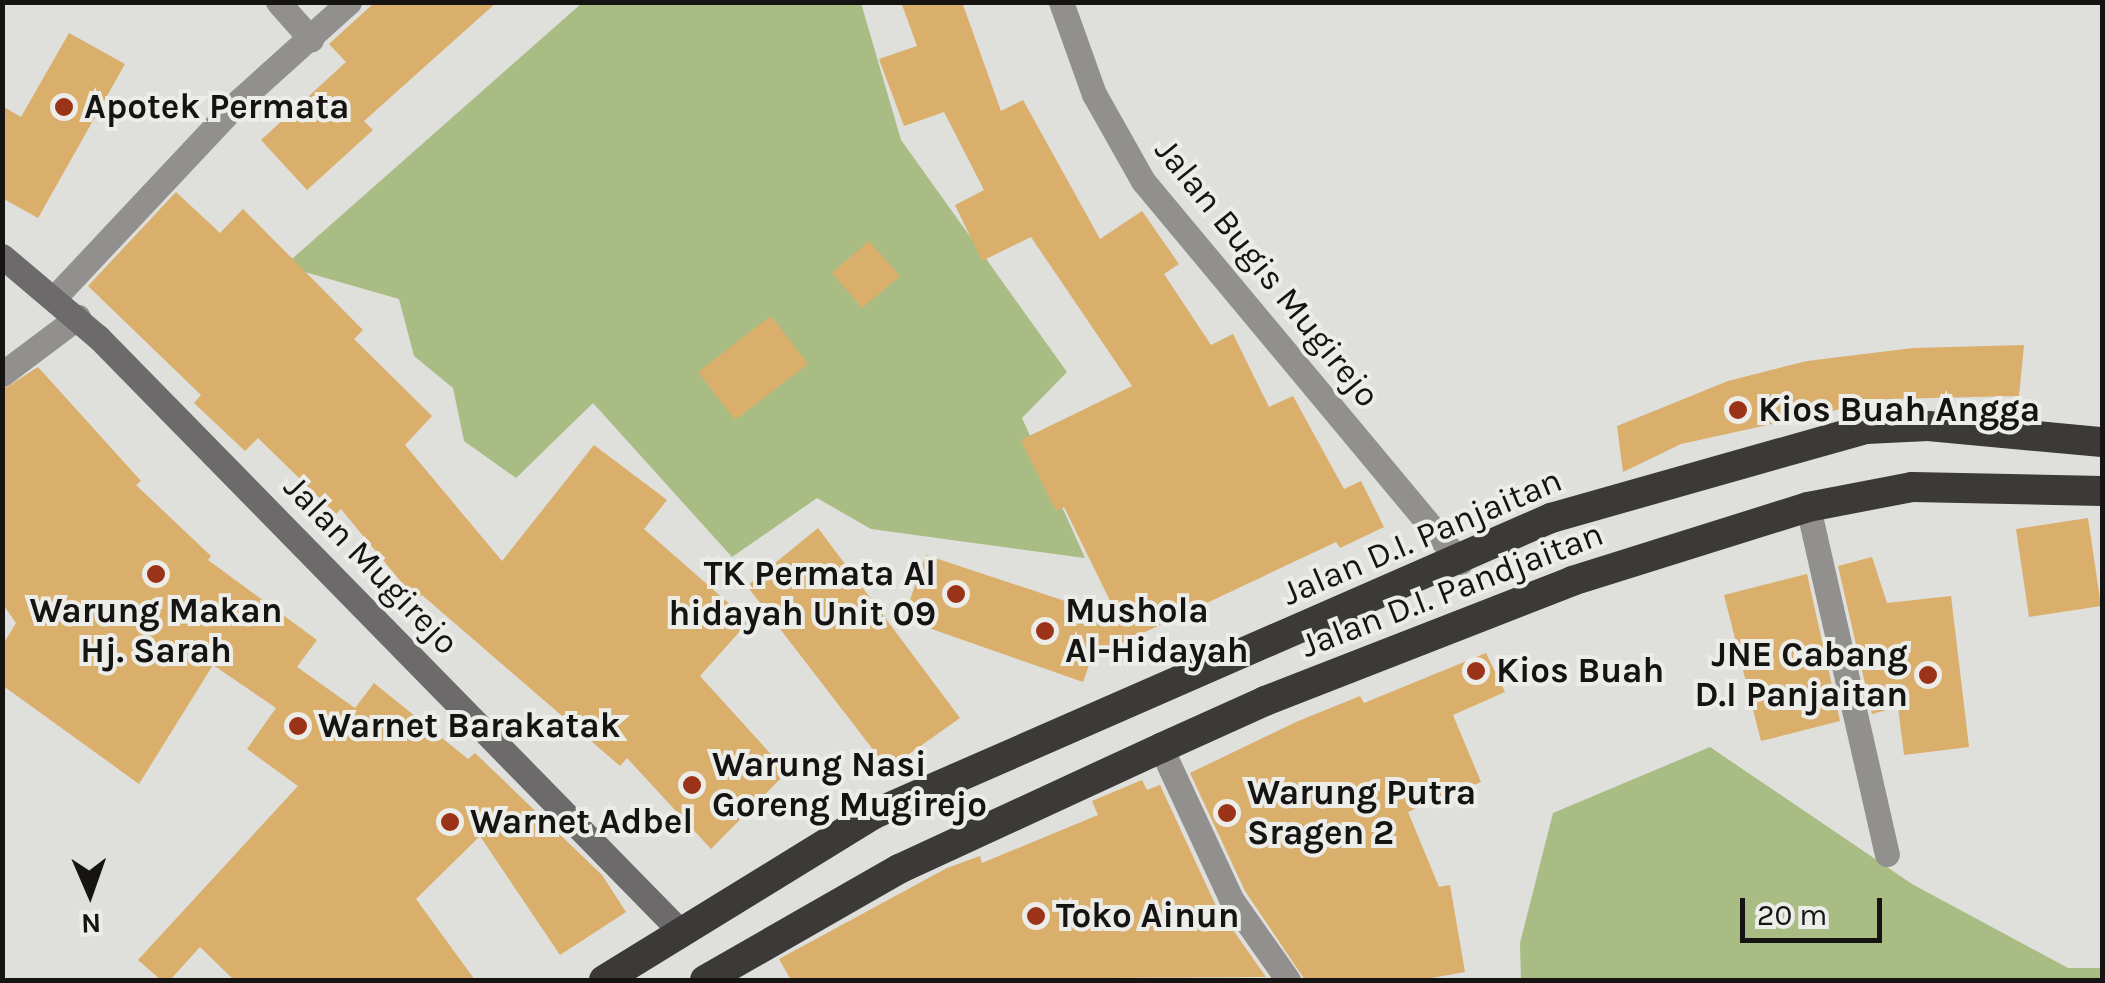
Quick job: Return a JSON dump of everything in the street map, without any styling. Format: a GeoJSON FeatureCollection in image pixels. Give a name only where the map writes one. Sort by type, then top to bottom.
{"type":"FeatureCollection","features":[{"type":"Feature","properties":{"kind":"highway","name":"Jalan D.I. Panjaitan"},"geometry":{"type":"LineString","coordinates":[[604,980],[874,814],[1460,562],[1551,518],[1866,429],[1928,426],[2102,442]]}},
{"type":"Feature","properties":{"kind":"highway","name":"Jalan D.I. Pandjaitan"},"geometry":{"type":"LineString","coordinates":[[712,976],[899,869],[1161,748],[1572,581],[1808,507],[1912,487],[2102,491]]}},
{"type":"Feature","properties":{"kind":"highway"},"geometry":{"type":"LineString","coordinates":[[681,932],[712,976]]}},
{"type":"Feature","properties":{"kind":"street"},"geometry":{"type":"LineString","coordinates":[[278,2],[312,39]]}},
{"type":"Feature","properties":{"kind":"street"},"geometry":{"type":"LineString","coordinates":[[56,296],[240,100],[349,2]]}},
{"type":"Feature","properties":{"kind":"street","name":"Jalan Bugis Mugirejo"},"geometry":{"type":"LineString","coordinates":[[1061,2],[1094,94],[1143,181],[1460,562]]}},
{"type":"Feature","properties":{"kind":"street","name":"Jalan Mugirejo"},"geometry":{"type":"LineString","coordinates":[[2,256],[78,317],[681,932]]}},
{"type":"Feature","properties":{"kind":"street"},"geometry":{"type":"LineString","coordinates":[[2,374],[78,317]]}},
{"type":"Feature","properties":{"kind":"street"},"geometry":{"type":"LineString","coordinates":[[1808,507],[1888,854]]}},
{"type":"Feature","properties":{"kind":"street"},"geometry":{"type":"LineString","coordinates":[[1161,748],[1230,899],[1288,980]]}},
{"type":"Feature","properties":{"kind":"green space"},"geometry":{"type":"Polygon","coordinates":[[[582,3],[861,3],[901,140],[1067,372],[1022,418],[1085,558],[871,529],[817,498],[732,557],[593,403],[516,478],[464,441],[453,388],[414,356],[399,299],[284,266],[582,3]]]}},
{"type":"Feature","properties":{"kind":"green space"},"geometry":{"type":"Polygon","coordinates":[[[1710,747],[1912,884],[2068,968],[2102,968],[2102,980],[1521,980],[1520,943],[1553,813],[1710,747]]]}},
{"type":"Feature","properties":{"kind":"building"},"geometry":{"type":"Polygon","coordinates":[[[375,2],[497,2],[364,121],[373,130],[307,190],[261,140],[346,62],[329,44],[375,2]]]}},
{"type":"Feature","properties":{"kind":"building"},"geometry":{"type":"Polygon","coordinates":[[[901,2],[962,2],[1001,111],[1023,100],[1100,239],[1142,211],[1179,264],[1164,274],[1211,345],[1233,334],[1269,407],[1293,396],[1344,489],[1361,481],[1384,527],[1340,548],[1336,542],[1092,657],[1083,682],[903,619],[926,555],[1119,619],[1064,507],[1056,511],[1021,440],[1132,386],[1031,237],[982,261],[955,205],[984,190],[944,112],[904,126],[879,59],[917,46],[901,2]]]}},
{"type":"Feature","properties":{"kind":"building","name":"Apotek Permata"},"geometry":{"type":"Polygon","coordinates":[[[69,33],[125,64],[38,218],[2,198],[2,106],[21,117],[69,33]]]}},
{"type":"Feature","properties":{"kind":"building"},"geometry":{"type":"Polygon","coordinates":[[[176,192],[220,233],[243,209],[363,330],[354,339],[432,416],[405,445],[502,561],[594,445],[667,500],[644,529],[749,621],[700,676],[787,772],[711,849],[627,758],[620,766],[422,595],[416,600],[341,509],[336,514],[258,438],[245,451],[194,403],[201,395],[88,286],[176,192]]]}},
{"type":"Feature","properties":{"kind":"building"},"geometry":{"type":"Polygon","coordinates":[[[869,241],[900,276],[862,308],[832,273],[869,241]]]}},
{"type":"Feature","properties":{"kind":"building"},"geometry":{"type":"Polygon","coordinates":[[[771,316],[808,364],[735,420],[698,372],[771,316]]]}},
{"type":"Feature","properties":{"kind":"building","name":"Kios Buah Angga"},"geometry":{"type":"Polygon","coordinates":[[[2024,345],[2019,396],[1887,399],[1681,444],[1623,472],[1617,426],[1728,381],[1807,361],[1913,348],[2024,345]]]}},
{"type":"Feature","properties":{"kind":"building"},"geometry":{"type":"Polygon","coordinates":[[[38,367],[141,481],[136,485],[211,556],[208,560],[317,640],[297,667],[355,708],[374,683],[468,759],[475,753],[602,875],[626,912],[560,955],[480,836],[416,899],[475,980],[234,980],[200,947],[170,980],[161,980],[138,960],[298,786],[247,749],[276,708],[213,665],[139,784],[2,685],[2,646],[16,623],[2,603],[2,390],[38,367]]]}},
{"type":"Feature","properties":{"kind":"building"},"geometry":{"type":"Polygon","coordinates":[[[2088,518],[2101,606],[2029,617],[2016,529],[2088,518]]]}},
{"type":"Feature","properties":{"kind":"building"},"geometry":{"type":"Polygon","coordinates":[[[818,528],[960,718],[888,769],[747,586],[818,528]]]}},
{"type":"Feature","properties":{"kind":"building","name":"JNE Cabang D.I Panjaitan"},"geometry":{"type":"Polygon","coordinates":[[[1872,557],[1887,603],[1951,596],[1969,747],[1904,755],[1898,707],[1872,714],[1838,566],[1872,557]]]}},
{"type":"Feature","properties":{"kind":"building"},"geometry":{"type":"Polygon","coordinates":[[[1807,574],[1840,721],[1761,741],[1724,595],[1807,574]]]}},
{"type":"Feature","properties":{"kind":"building"},"geometry":{"type":"Polygon","coordinates":[[[1486,653],[1505,692],[1453,715],[1481,782],[1408,812],[1439,887],[1450,885],[1465,972],[1420,980],[1305,980],[1245,891],[1190,773],[1360,696],[1364,703],[1486,653]]]}},
{"type":"Feature","properties":{"kind":"building"},"geometry":{"type":"Polygon","coordinates":[[[1142,780],[1147,790],[1160,785],[1216,906],[1266,977],[791,980],[779,959],[947,868],[980,856],[982,863],[1098,815],[1092,801],[1142,780]]]}},
{"type":"Feature","properties":{"kind":"place","name":"Apotek Permata"},"geometry":{"type":"Point","coordinates":[64,107]}},
{"type":"Feature","properties":{"kind":"place","name":"Kios Buah Angga"},"geometry":{"type":"Point","coordinates":[1738,410]}},
{"type":"Feature","properties":{"kind":"place","name":"Warung Makan Hj. Sarah"},"geometry":{"type":"Point","coordinates":[156,574]}},
{"type":"Feature","properties":{"kind":"place","name":"TK Permata Al hidayah Unit 09"},"geometry":{"type":"Point","coordinates":[956,594]}},
{"type":"Feature","properties":{"kind":"place","name":"Mushola Al-Hidayah"},"geometry":{"type":"Point","coordinates":[1045,631]}},
{"type":"Feature","properties":{"kind":"place","name":"Kios Buah"},"geometry":{"type":"Point","coordinates":[1476,671]}},
{"type":"Feature","properties":{"kind":"place","name":"JNE Cabang D.I Panjaitan"},"geometry":{"type":"Point","coordinates":[1928,675]}},
{"type":"Feature","properties":{"kind":"place","name":"Warnet Barakatak"},"geometry":{"type":"Point","coordinates":[298,726]}},
{"type":"Feature","properties":{"kind":"place","name":"Warung Nasi Goreng Mugirejo"},"geometry":{"type":"Point","coordinates":[692,785]}},
{"type":"Feature","properties":{"kind":"place","name":"Warung Putra Sragen 2"},"geometry":{"type":"Point","coordinates":[1227,813]}},
{"type":"Feature","properties":{"kind":"place","name":"Warnet Adbel"},"geometry":{"type":"Point","coordinates":[450,822]}},
{"type":"Feature","properties":{"kind":"place","name":"Toko Ainun"},"geometry":{"type":"Point","coordinates":[1036,916]}}]}
